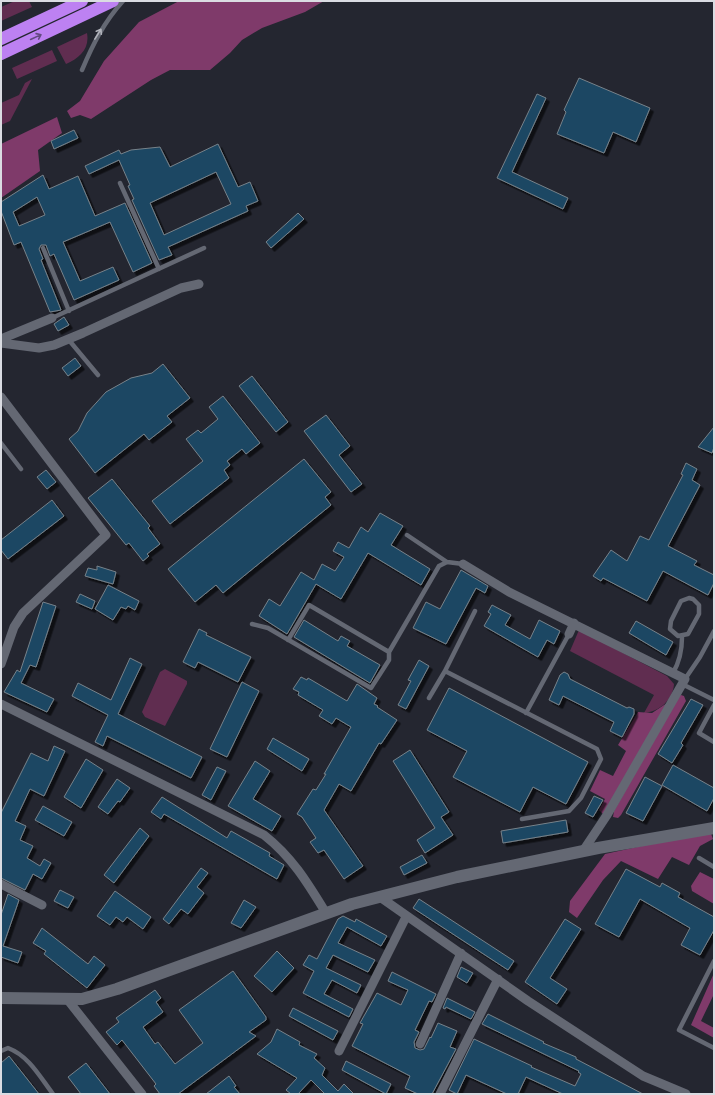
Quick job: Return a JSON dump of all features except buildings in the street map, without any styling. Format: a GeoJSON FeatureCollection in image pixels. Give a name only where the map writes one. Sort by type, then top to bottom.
{"type":"FeatureCollection","features":[{"type":"Feature","properties":{"kind":"highway"},"geometry":{"type":"LineString","coordinates":[[1,39],[82,1]]}},
{"type":"Feature","properties":{"kind":"highway"},"geometry":{"type":"LineString","coordinates":[[1,54],[114,1]]}},
{"type":"Feature","properties":{"kind":"street"},"geometry":{"type":"LineString","coordinates":[[1,343],[39,348],[68,339],[181,288],[199,284]]}},
{"type":"Feature","properties":{"kind":"street"},"geometry":{"type":"LineString","coordinates":[[1,339],[52,318]]}},
{"type":"Feature","properties":{"kind":"street"},"geometry":{"type":"LineString","coordinates":[[1,397],[106,535],[23,613],[14,627],[1,664]]}},
{"type":"Feature","properties":{"kind":"street"},"geometry":{"type":"LineString","coordinates":[[463,564],[510,592],[673,673],[684,682],[607,815],[583,851]]}},
{"type":"Feature","properties":{"kind":"street"},"geometry":{"type":"LineString","coordinates":[[569,634],[574,623]]}},
{"type":"Feature","properties":{"kind":"street"},"geometry":{"type":"LineString","coordinates":[[1,704],[264,835],[279,847],[302,872],[326,913]]}},
{"type":"Feature","properties":{"kind":"street"},"geometry":{"type":"LineString","coordinates":[[1,998],[82,999],[117,989],[326,913],[380,897],[457,877],[583,851],[714,828]]}},
{"type":"Feature","properties":{"kind":"street"},"geometry":{"type":"LineString","coordinates":[[1,884],[42,905]]}},
{"type":"Feature","properties":{"kind":"street"},"geometry":{"type":"LineString","coordinates":[[380,897],[406,917],[461,953],[528,1001],[643,1076],[686,1094]]}},
{"type":"Feature","properties":{"kind":"street"},"geometry":{"type":"LineString","coordinates":[[339,1051],[406,917]]}},
{"type":"Feature","properties":{"kind":"street"},"geometry":{"type":"LineString","coordinates":[[420,1044],[461,953]]}},
{"type":"Feature","properties":{"kind":"street"},"geometry":{"type":"LineString","coordinates":[[440,1094],[498,979]]}},
{"type":"Feature","properties":{"kind":"street"},"geometry":{"type":"LineString","coordinates":[[67,998],[142,1094]]}},
{"type":"Feature","properties":{"kind":"street"},"geometry":{"type":"LineString","coordinates":[[662,1094],[666,1085]]}},
{"type":"Feature","properties":{"kind":"lane"},"geometry":{"type":"LineString","coordinates":[[82,70],[94,40],[110,15],[123,1]]}},
{"type":"Feature","properties":{"kind":"lane"},"geometry":{"type":"LineString","coordinates":[[120,183],[159,269]]}},
{"type":"Feature","properties":{"kind":"lane"},"geometry":{"type":"LineString","coordinates":[[43,248],[69,311]]}},
{"type":"Feature","properties":{"kind":"lane"},"geometry":{"type":"LineString","coordinates":[[52,318],[204,248]]}},
{"type":"Feature","properties":{"kind":"lane"},"geometry":{"type":"LineString","coordinates":[[68,339],[98,375]]}},
{"type":"Feature","properties":{"kind":"lane"},"geometry":{"type":"LineString","coordinates":[[1,443],[21,469]]}},
{"type":"Feature","properties":{"kind":"lane"},"geometry":{"type":"LineString","coordinates":[[407,535],[447,562],[463,564]]}},
{"type":"Feature","properties":{"kind":"lane"},"geometry":{"type":"LineString","coordinates":[[252,624],[268,628],[371,688],[389,660],[389,652],[439,566],[447,562]]}},
{"type":"Feature","properties":{"kind":"lane"},"geometry":{"type":"LineString","coordinates":[[689,598],[693,599],[699,606],[698,614],[688,634],[682,637],[672,632],[671,621],[682,601],[689,598]]}},
{"type":"Feature","properties":{"kind":"lane"},"geometry":{"type":"LineString","coordinates":[[288,640],[309,605],[389,652]]}},
{"type":"Feature","properties":{"kind":"lane"},"geometry":{"type":"LineString","coordinates":[[429,698],[445,671],[475,611]]}},
{"type":"Feature","properties":{"kind":"lane"},"geometry":{"type":"LineString","coordinates":[[714,631],[684,682],[714,700]]}},
{"type":"Feature","properties":{"kind":"lane"},"geometry":{"type":"LineString","coordinates":[[526,713],[569,634]]}},
{"type":"Feature","properties":{"kind":"lane"},"geometry":{"type":"LineString","coordinates":[[673,673],[679,663],[682,651],[682,637]]}},
{"type":"Feature","properties":{"kind":"lane"},"geometry":{"type":"LineString","coordinates":[[445,671],[597,749],[601,759],[581,798],[569,811],[522,819]]}},
{"type":"Feature","properties":{"kind":"lane"},"geometry":{"type":"LineString","coordinates":[[714,705],[699,733],[714,742]]}},
{"type":"Feature","properties":{"kind":"lane"},"geometry":{"type":"LineString","coordinates":[[699,858],[714,866]]}},
{"type":"Feature","properties":{"kind":"lane"},"geometry":{"type":"LineString","coordinates":[[714,960],[680,1030],[714,1048]]}},
{"type":"Feature","properties":{"kind":"lane"},"geometry":{"type":"LineString","coordinates":[[1,1051],[8,1048],[17,1052],[30,1064],[53,1094]]}},
{"type":"Feature","properties":{"kind":"shaded area"},"geometry":{"type":"Polygon","coordinates":[[[15,1],[29,1],[32,7],[1,21],[1,7],[15,1]]]}},
{"type":"Feature","properties":{"kind":"shaded area"},"geometry":{"type":"Polygon","coordinates":[[[179,1],[324,1],[305,12],[262,28],[242,40],[230,53],[210,70],[170,70],[151,80],[91,119],[80,115],[71,118],[67,111],[80,101],[104,61],[139,22],[179,1]]]}},
{"type":"Feature","properties":{"kind":"shaded area"},"geometry":{"type":"Polygon","coordinates":[[[87,33],[87,44],[85,48],[79,56],[66,64],[57,47],[87,33]]]}},
{"type":"Feature","properties":{"kind":"shaded area"},"geometry":{"type":"Polygon","coordinates":[[[52,50],[57,61],[17,79],[12,68],[52,50]]]}},
{"type":"Feature","properties":{"kind":"shaded area"},"geometry":{"type":"Polygon","coordinates":[[[32,79],[10,121],[1,125],[1,103],[19,95],[25,83],[32,79]]]}},
{"type":"Feature","properties":{"kind":"shaded area"},"geometry":{"type":"Polygon","coordinates":[[[57,117],[62,133],[38,150],[40,171],[1,198],[1,144],[57,117]]]}},
{"type":"Feature","properties":{"kind":"shaded area"},"geometry":{"type":"Polygon","coordinates":[[[579,630],[667,676],[674,684],[668,700],[660,708],[644,713],[654,695],[570,651],[579,630]]]}},
{"type":"Feature","properties":{"kind":"shaded area"},"geometry":{"type":"Polygon","coordinates":[[[165,669],[187,681],[187,684],[165,726],[145,717],[142,712],[160,672],[165,669]]]}},
{"type":"Feature","properties":{"kind":"shaded area"},"geometry":{"type":"Polygon","coordinates":[[[681,695],[684,696],[686,701],[621,815],[618,818],[613,817],[614,811],[678,697],[681,695]]]}},
{"type":"Feature","properties":{"kind":"shaded area"},"geometry":{"type":"Polygon","coordinates":[[[667,703],[605,813],[603,814],[599,810],[605,799],[590,791],[600,770],[613,776],[626,751],[618,745],[638,712],[652,713],[667,703]]]}},
{"type":"Feature","properties":{"kind":"shaded area"},"geometry":{"type":"Polygon","coordinates":[[[710,831],[713,839],[700,846],[689,865],[672,857],[658,879],[621,861],[603,880],[577,918],[569,912],[570,901],[605,854],[710,831]]]}},
{"type":"Feature","properties":{"kind":"shaded area"},"geometry":{"type":"Polygon","coordinates":[[[700,872],[714,879],[714,904],[692,891],[691,886],[700,872]]]}},
{"type":"Feature","properties":{"kind":"shaded area"},"geometry":{"type":"Polygon","coordinates":[[[714,973],[714,994],[701,1021],[714,1028],[714,1038],[691,1025],[714,973]]]}}]}
